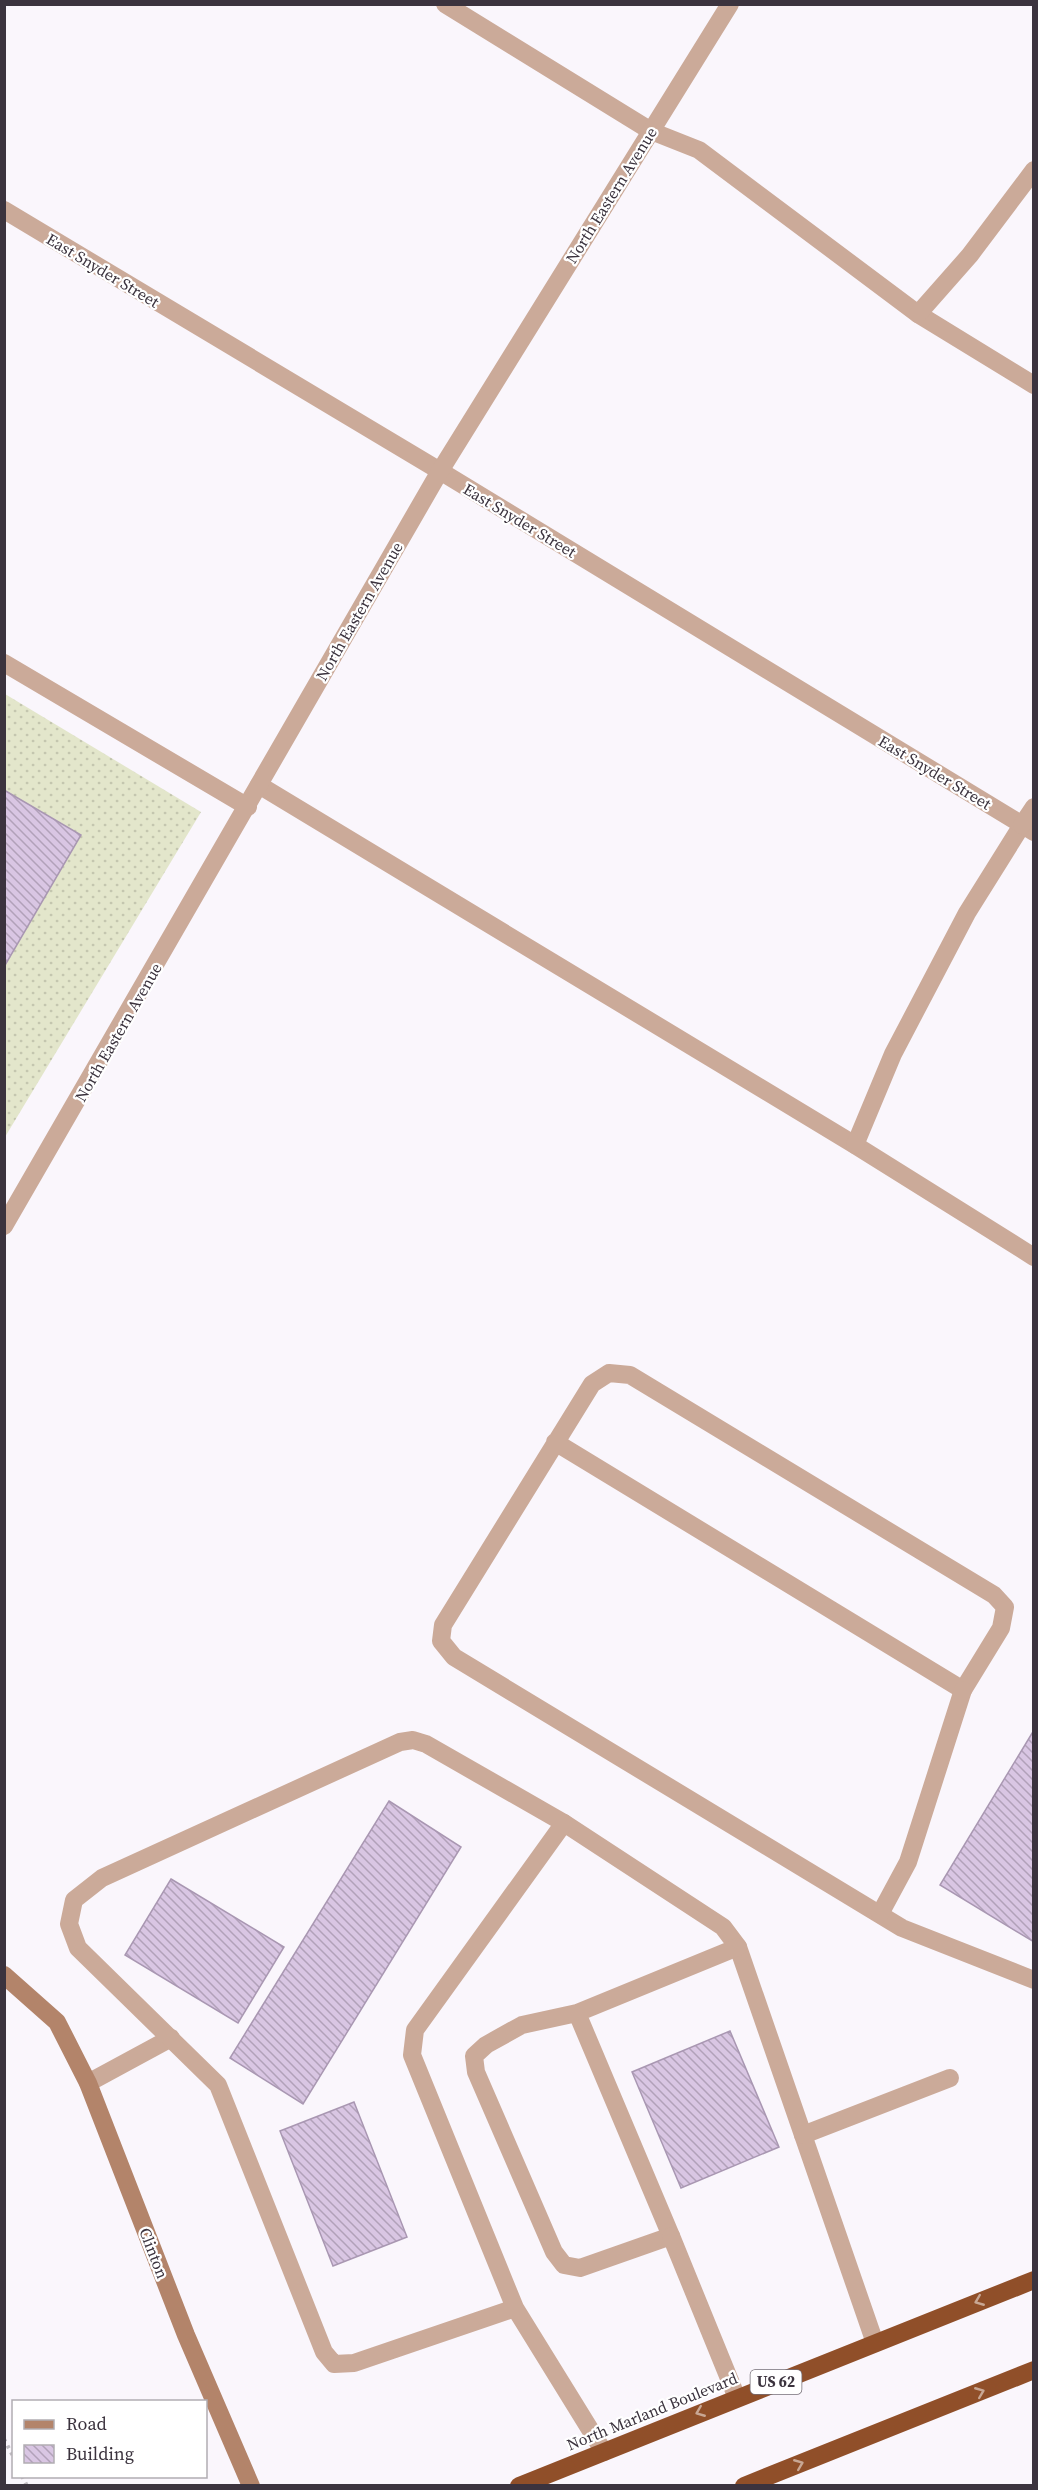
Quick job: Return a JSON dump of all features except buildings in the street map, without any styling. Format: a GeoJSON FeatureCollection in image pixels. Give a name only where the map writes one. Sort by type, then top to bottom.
{"type":"FeatureCollection","features":[{"type":"Feature","properties":{"kind":"highway","name":"North Marland Boulevard"},"geometry":{"type":"LineString","coordinates":[[519,2486],[1034,2280]]}},
{"type":"Feature","properties":{"kind":"highway"},"geometry":{"type":"LineString","coordinates":[[744,2486],[1034,2370]]}},
{"type":"Feature","properties":{"kind":"street"},"geometry":{"type":"LineString","coordinates":[[446,4],[651,131],[699,150],[918,314],[1034,385]]}},
{"type":"Feature","properties":{"kind":"street","name":"North Eastern Avenue"},"geometry":{"type":"LineString","coordinates":[[4,1226],[440,471],[730,4]]}},
{"type":"Feature","properties":{"kind":"street"},"geometry":{"type":"LineString","coordinates":[[918,314],[970,255],[1034,170]]}},
{"type":"Feature","properties":{"kind":"street","name":"East Snyder Street"},"geometry":{"type":"LineString","coordinates":[[4,210],[440,471],[1028,829]]}},
{"type":"Feature","properties":{"kind":"street"},"geometry":{"type":"LineString","coordinates":[[4,663],[248,807]]}},
{"type":"Feature","properties":{"kind":"street"},"geometry":{"type":"LineString","coordinates":[[259,785],[855,1145],[1034,1257]]}},
{"type":"Feature","properties":{"kind":"street"},"geometry":{"type":"LineString","coordinates":[[855,1145],[893,1054],[967,913],[1028,829],[1034,807]]}},
{"type":"Feature","properties":{"kind":"street"},"geometry":{"type":"LineString","coordinates":[[880,1914],[908,1862],[963,1690],[1001,1628],[1005,1607],[994,1595],[630,1375],[609,1373],[592,1384],[555,1442],[442,1625],[441,1641],[454,1657],[902,1928],[1034,1980]]}},
{"type":"Feature","properties":{"kind":"street"},"geometry":{"type":"LineString","coordinates":[[555,1442],[963,1690]]}},
{"type":"Feature","properties":{"kind":"street"},"geometry":{"type":"LineString","coordinates":[[515,2308],[354,2363],[334,2364],[324,2352],[218,2085],[78,1948],[69,1924],[74,1900],[102,1878],[400,1742],[413,1740],[426,1744],[564,1824],[723,1927],[738,1947],[875,2343]]}},
{"type":"Feature","properties":{"kind":"street"},"geometry":{"type":"LineString","coordinates":[[564,1824],[415,2030],[412,2055],[515,2308],[604,2451]]}},
{"type":"Feature","properties":{"kind":"street"},"geometry":{"type":"LineString","coordinates":[[671,2236],[580,2268],[564,2265],[554,2252],[476,2072],[474,2056],[486,2046],[522,2025],[578,2013],[738,1947]]}},
{"type":"Feature","properties":{"kind":"street","name":"Clinton"},"geometry":{"type":"LineString","coordinates":[[4,1975],[57,2022],[88,2083],[186,2335],[250,2486]]}},
{"type":"Feature","properties":{"kind":"street"},"geometry":{"type":"LineString","coordinates":[[578,2013],[737,2398]]}},
{"type":"Feature","properties":{"kind":"street"},"geometry":{"type":"LineString","coordinates":[[88,2083],[171,2038]]}},
{"type":"Feature","properties":{"kind":"street"},"geometry":{"type":"LineString","coordinates":[[803,2135],[950,2078]]}},
{"type":"Feature","properties":{"kind":"path"},"geometry":{"type":"LineString","coordinates":[[4,2439],[12,2454]]}},
{"type":"Feature","properties":{"kind":"green space"},"geometry":{"type":"Polygon","coordinates":[[[5,694],[201,812],[5,1137],[5,694]]]}}]}
